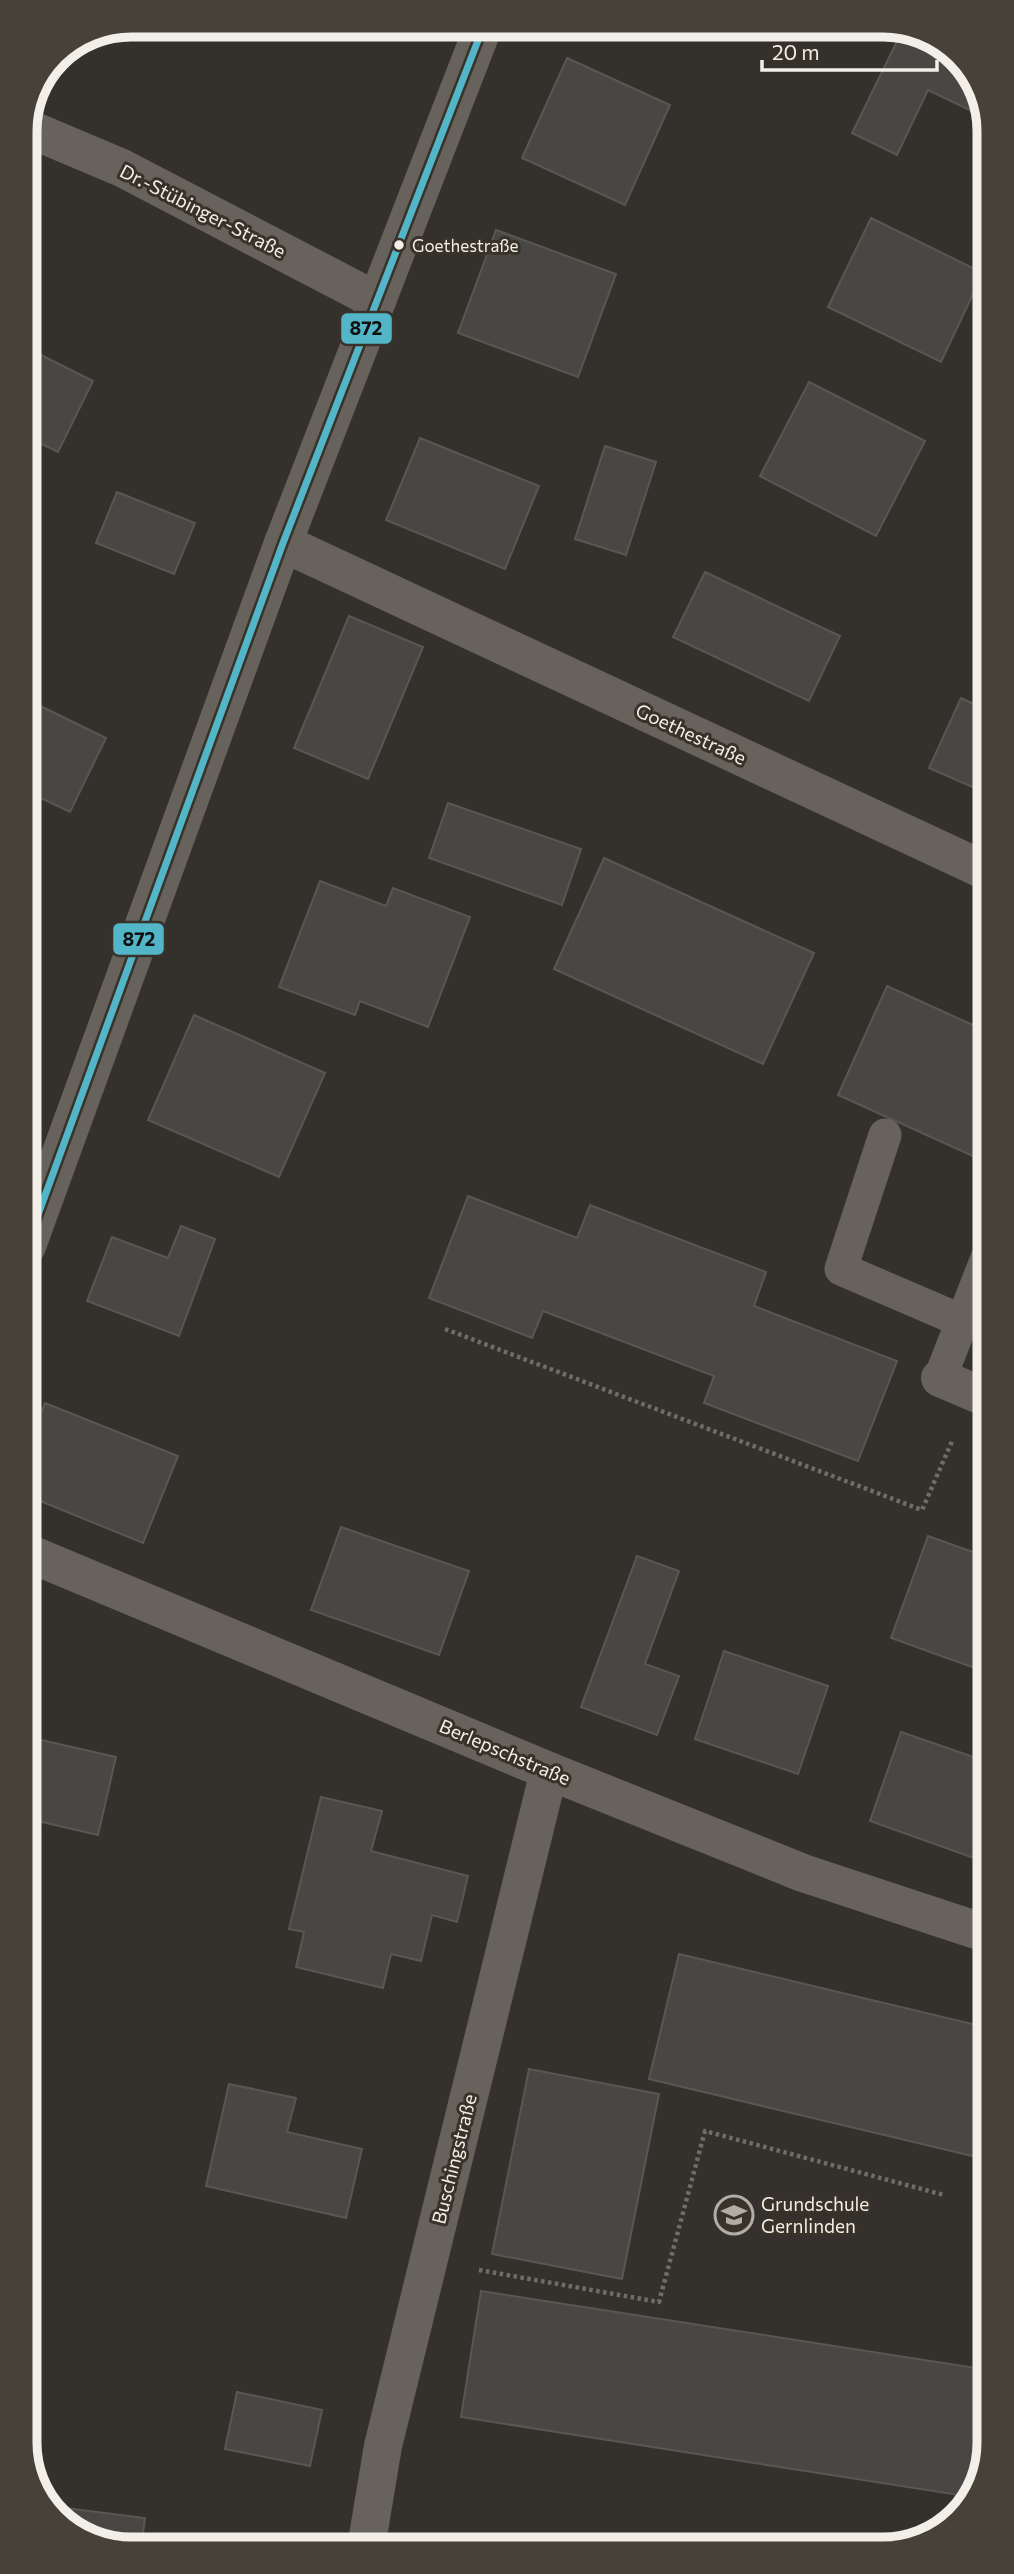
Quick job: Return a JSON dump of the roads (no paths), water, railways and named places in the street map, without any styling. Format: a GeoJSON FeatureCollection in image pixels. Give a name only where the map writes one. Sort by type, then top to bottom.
{"type":"FeatureCollection","features":[{"type":"Feature","properties":{"kind":"street"},"geometry":{"type":"LineString","coordinates":[[37,1218],[283,543],[479,37]]}},
{"type":"Feature","properties":{"kind":"street","name":"Dr.-Stübinger-Straße"},"geometry":{"type":"LineString","coordinates":[[37,132],[122,168],[377,302]]}},
{"type":"Feature","properties":{"kind":"street","name":"Goethestraße"},"geometry":{"type":"LineString","coordinates":[[283,543],[977,867]]}},
{"type":"Feature","properties":{"kind":"street","name":"Berlepschstraße"},"geometry":{"type":"LineString","coordinates":[[37,1557],[549,1771],[803,1873],[977,1930]]}},
{"type":"Feature","properties":{"kind":"street","name":"Buschingstraße"},"geometry":{"type":"LineString","coordinates":[[368,2537],[383,2446],[549,1771]]}},
{"type":"Feature","properties":{"kind":"lane"},"geometry":{"type":"LineString","coordinates":[[886,1135],[841,1269],[962,1321]]}},
{"type":"Feature","properties":{"kind":"lane"},"geometry":{"type":"LineString","coordinates":[[967,1390],[962,1321],[977,1283]]}},
{"type":"Feature","properties":{"kind":"place","name":"Goethestraße"},"geometry":{"type":"Point","coordinates":[399,245]}},
{"type":"Feature","properties":{"kind":"place","name":"Grundschule Gernlinden"},"geometry":{"type":"Point","coordinates":[734,2215]}}]}
